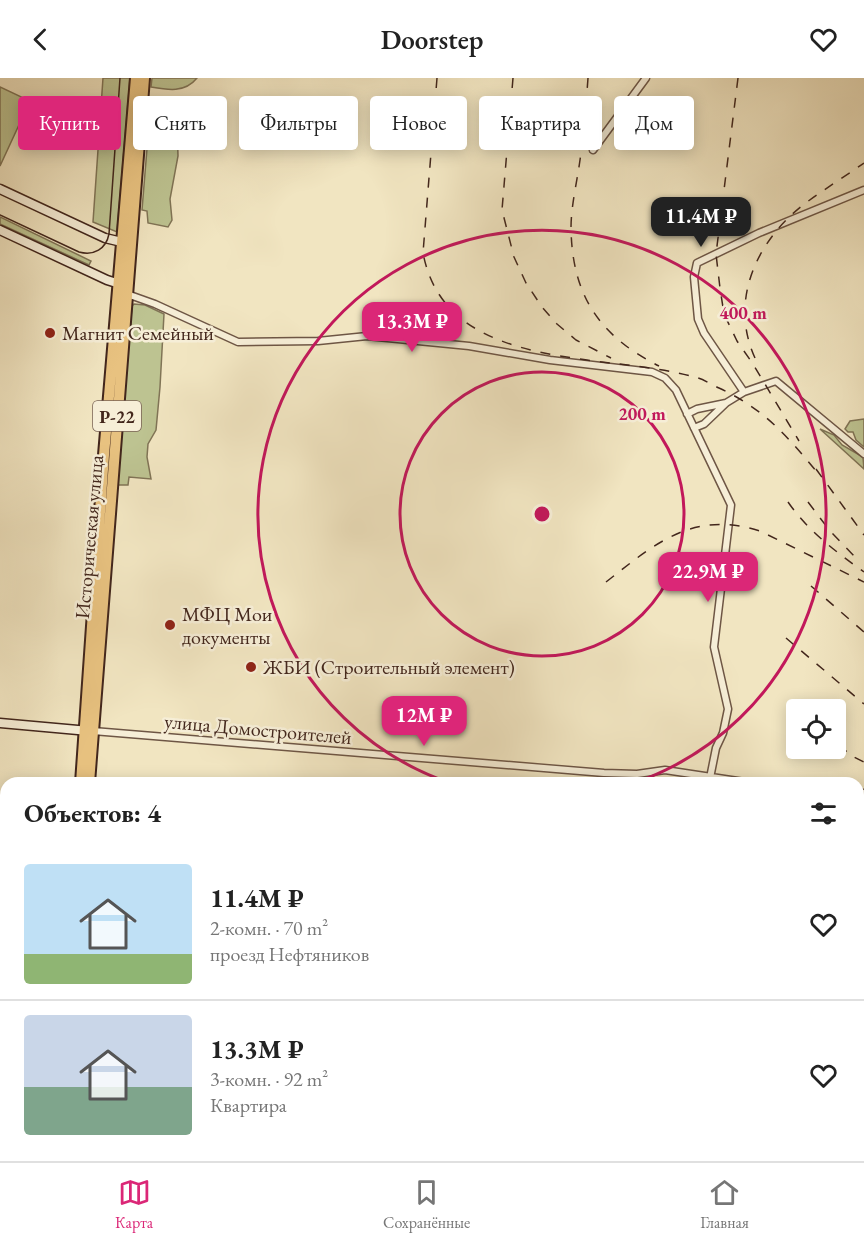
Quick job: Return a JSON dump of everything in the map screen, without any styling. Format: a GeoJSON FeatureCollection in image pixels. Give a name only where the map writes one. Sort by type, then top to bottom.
{"type":"FeatureCollection","features":[{"type":"Feature","properties":{"kind":"highway","name":"Историческая улица"},"geometry":{"type":"LineString","coordinates":[[82,777],[88,731],[124,288],[136,78]]}},
{"type":"Feature","properties":{"kind":"highway","name":"Историческая улица"},"geometry":{"type":"LineString","coordinates":[[127,244],[144,78]]}},
{"type":"Feature","properties":{"kind":"highway","name":"Историческая улица"},"geometry":{"type":"LineString","coordinates":[[88,731],[89,777]]}},
{"type":"Feature","properties":{"kind":"main road"},"geometry":{"type":"LineString","coordinates":[[0,189],[105,238],[127,244]]}},
{"type":"Feature","properties":{"kind":"main road"},"geometry":{"type":"LineString","coordinates":[[0,230],[124,288]]}},
{"type":"Feature","properties":{"kind":"main road"},"geometry":{"type":"LineString","coordinates":[[0,723],[88,731]]}},
{"type":"Feature","properties":{"kind":"street"},"geometry":{"type":"LineString","coordinates":[[602,138],[646,78]]}},
{"type":"Feature","properties":{"kind":"street"},"geometry":{"type":"LineString","coordinates":[[744,392],[704,333],[698,319],[694,276],[697,263],[759,233],[864,190]]}},
{"type":"Feature","properties":{"kind":"street"},"geometry":{"type":"LineString","coordinates":[[124,288],[238,342],[367,336],[469,346],[550,360],[652,372],[665,378],[676,390],[731,505],[714,647],[729,709],[723,733],[716,748],[710,777]]}},
{"type":"Feature","properties":{"kind":"street"},"geometry":{"type":"LineString","coordinates":[[694,428],[704,424],[726,403],[744,392],[776,381],[864,454]]}},
{"type":"Feature","properties":{"kind":"street"},"geometry":{"type":"LineString","coordinates":[[687,414],[697,409],[726,403]]}},
{"type":"Feature","properties":{"kind":"street","name":"улица Домостроителей"},"geometry":{"type":"LineString","coordinates":[[88,731],[604,773],[637,774],[665,770],[704,777]]}},
{"type":"Feature","properties":{"kind":"green space"},"geometry":{"type":"Polygon","coordinates":[[[103,78],[130,78],[117,232],[93,222],[98,150],[121,150],[121,96],[102,96],[103,78]]]}},
{"type":"Feature","properties":{"kind":"green space"},"geometry":{"type":"Polygon","coordinates":[[[152,78],[197,78],[187,86],[170,89],[151,87],[152,78]]]}},
{"type":"Feature","properties":{"kind":"green space"},"geometry":{"type":"Polygon","coordinates":[[[0,87],[19,96],[18,127],[0,166],[0,87]]]}},
{"type":"Feature","properties":{"kind":"green space"},"geometry":{"type":"Polygon","coordinates":[[[147,150],[178,150],[170,199],[172,220],[168,227],[148,223],[147,211],[142,210],[147,150]]]}},
{"type":"Feature","properties":{"kind":"green space"},"geometry":{"type":"Polygon","coordinates":[[[0,217],[91,261],[89,265],[0,224],[0,217]]]}},
{"type":"Feature","properties":{"kind":"green space"},"geometry":{"type":"Polygon","coordinates":[[[134,304],[145,305],[164,314],[156,430],[148,444],[147,457],[151,479],[129,477],[128,485],[117,485],[132,306],[134,304]]]}},
{"type":"Feature","properties":{"kind":"green space"},"geometry":{"type":"Polygon","coordinates":[[[864,419],[864,447],[856,440],[853,432],[845,429],[850,421],[864,419]]]}},
{"type":"Feature","properties":{"kind":"green space"},"geometry":{"type":"Polygon","coordinates":[[[820,429],[834,435],[842,445],[863,457],[864,469],[820,429]]]}},
{"type":"Feature","properties":{"kind":"tram line"},"geometry":{"type":"LineString","coordinates":[[0,215],[79,252],[94,252],[105,244],[109,234],[120,78]]}},
{"type":"Feature","properties":{"kind":"railway"},"geometry":{"type":"LineString","coordinates":[[437,78],[423,253],[438,292],[463,320],[497,339],[536,351],[662,370],[703,380],[736,396],[763,415],[787,437],[821,477]]}},
{"type":"Feature","properties":{"kind":"railway"},"geometry":{"type":"LineString","coordinates":[[513,78],[502,210],[514,257],[526,283],[557,324],[576,340],[611,358]]}},
{"type":"Feature","properties":{"kind":"railway"},"geometry":{"type":"LineString","coordinates":[[588,78],[583,140],[571,220],[577,274],[583,293],[605,327],[620,341],[659,366]]}},
{"type":"Feature","properties":{"kind":"railway"},"geometry":{"type":"LineString","coordinates":[[738,78],[716,254],[724,314],[737,341],[799,441]]}},
{"type":"Feature","properties":{"kind":"railway"},"geometry":{"type":"LineString","coordinates":[[755,358],[748,337],[745,315],[746,294],[760,255],[786,220],[803,205],[864,163]]}},
{"type":"Feature","properties":{"kind":"railway"},"geometry":{"type":"LineString","coordinates":[[816,469],[864,535]]}},
{"type":"Feature","properties":{"kind":"railway"},"geometry":{"type":"LineString","coordinates":[[788,502],[813,531],[864,572]]}},
{"type":"Feature","properties":{"kind":"railway"},"geometry":{"type":"LineString","coordinates":[[808,502],[830,531],[859,561]]}},
{"type":"Feature","properties":{"kind":"railway"},"geometry":{"type":"LineString","coordinates":[[606,582],[659,543],[695,528],[715,525],[760,531],[864,582]]}},
{"type":"Feature","properties":{"kind":"railway"},"geometry":{"type":"LineString","coordinates":[[811,586],[864,632]]}},
{"type":"Feature","properties":{"kind":"railway"},"geometry":{"type":"LineString","coordinates":[[786,638],[864,704]]}},
{"type":"Feature","properties":{"kind":"railway"},"geometry":{"type":"LineString","coordinates":[[846,751],[864,762]]}},
{"type":"Feature","properties":{"kind":"place","name":"Магнит Семейный"},"geometry":{"type":"Point","coordinates":[50,333]}},
{"type":"Feature","properties":{"kind":"place","name":"МФЦ Мои документы"},"geometry":{"type":"Point","coordinates":[170,625]}},
{"type":"Feature","properties":{"kind":"place","name":"ЖБИ (Строительный элемент)"},"geometry":{"type":"Point","coordinates":[251,667]}}]}
